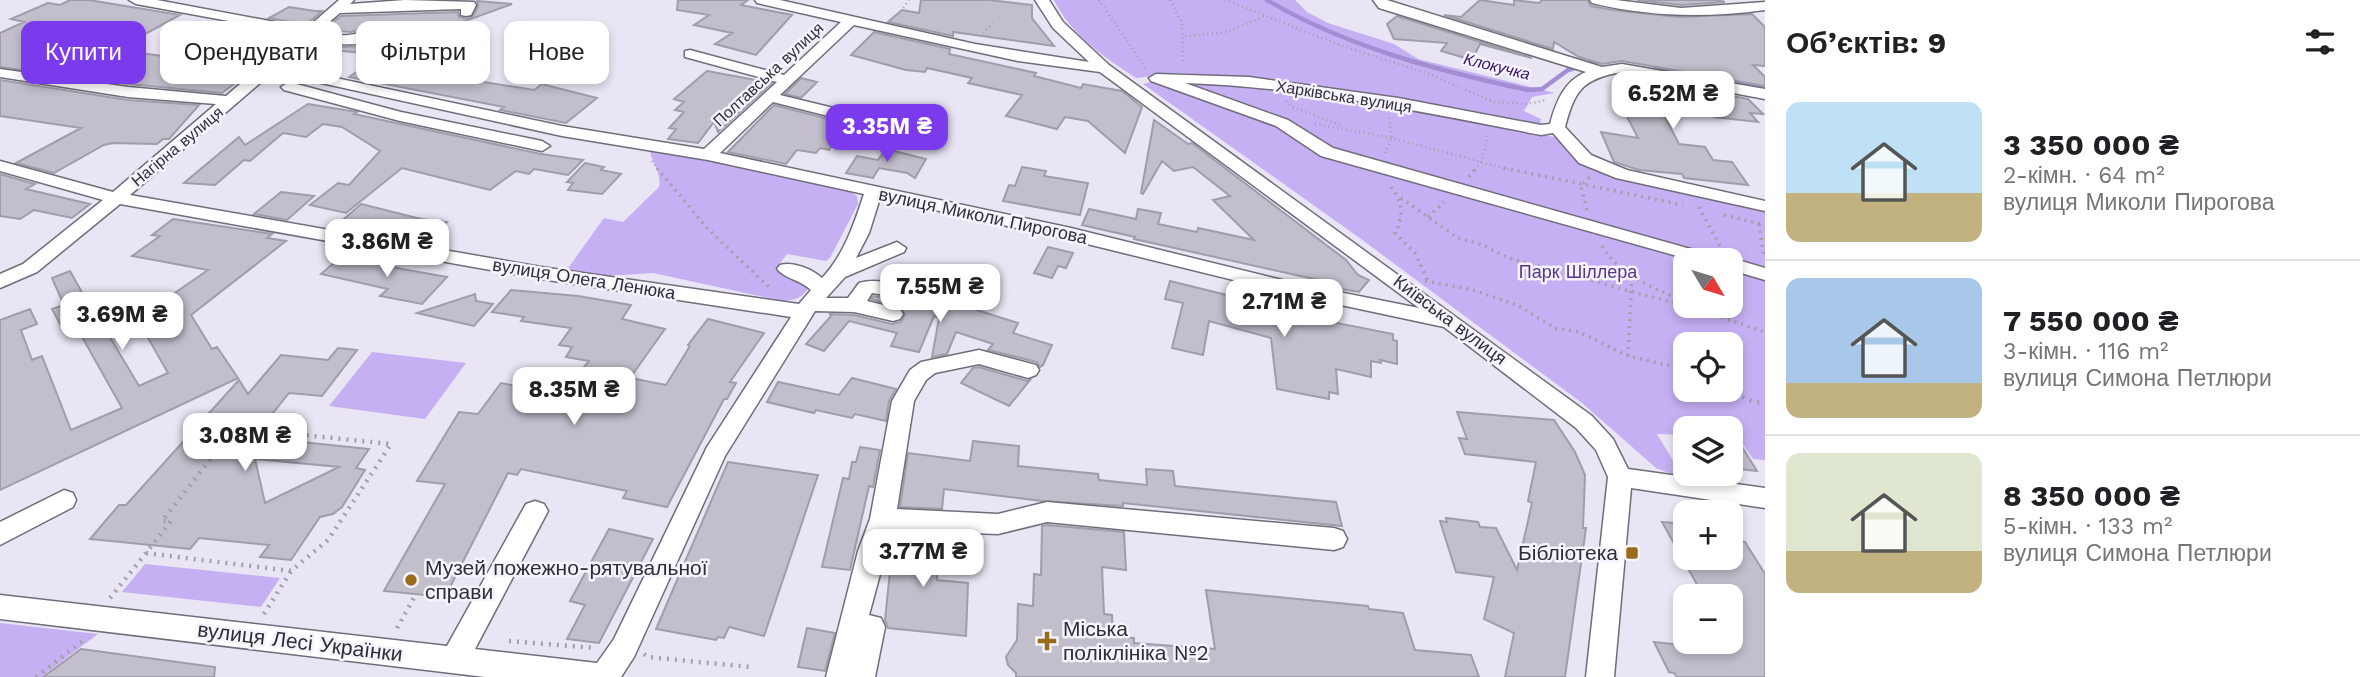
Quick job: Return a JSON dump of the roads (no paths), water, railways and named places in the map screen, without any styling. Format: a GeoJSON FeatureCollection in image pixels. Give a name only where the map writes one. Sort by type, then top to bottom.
{"type":"FeatureCollection","features":[{"type":"Feature","properties":{"kind":"street"},"geometry":{"type":"LineString","coordinates":[[136,0],[245,21]]}},
{"type":"Feature","properties":{"kind":"street"},"geometry":{"type":"LineString","coordinates":[[762,0],[812,5],[852,19],[889,27],[1057,63],[1104,68]]}},
{"type":"Feature","properties":{"kind":"street","name":"Київська вулиця"},"geometry":{"type":"LineString","coordinates":[[1041,0],[1058,25],[1104,68],[1452,322],[1584,422],[1605,445],[1620,477]]}},
{"type":"Feature","properties":{"kind":"street"},"geometry":{"type":"LineString","coordinates":[[1380,0],[1384,5],[1593,69],[1622,68],[1634,62],[1755,88]]}},
{"type":"Feature","properties":{"kind":"street"},"geometry":{"type":"LineString","coordinates":[[1597,0],[1686,14],[1718,14],[1765,6]]}},
{"type":"Feature","properties":{"kind":"street"},"geometry":{"type":"LineString","coordinates":[[1678,0],[1686,14]]}},
{"type":"Feature","properties":{"kind":"street"},"geometry":{"type":"LineString","coordinates":[[341,4],[469,5],[466,12]]}},
{"type":"Feature","properties":{"kind":"street","name":"Нагірна вулиця"},"geometry":{"type":"LineString","coordinates":[[321,21],[341,4]]}},
{"type":"Feature","properties":{"kind":"street","name":"Полтавська вулиця"},"geometry":{"type":"LineString","coordinates":[[708,155],[852,19]]}},
{"type":"Feature","properties":{"kind":"street"},"geometry":{"type":"LineString","coordinates":[[690,54],[787,80]]}},
{"type":"Feature","properties":{"kind":"street"},"geometry":{"type":"LineString","coordinates":[[1593,69],[1565,97],[1557,128],[1585,159],[1688,197],[1763,211]]}},
{"type":"Feature","properties":{"kind":"street"},"geometry":{"type":"LineString","coordinates":[[0,73],[128,92],[230,100]]}},
{"type":"Feature","properties":{"kind":"street","name":"Харківська вулиця"},"geometry":{"type":"LineString","coordinates":[[1130,85],[1155,78],[1182,77],[1275,85],[1541,130],[1557,128]]}},
{"type":"Feature","properties":{"kind":"street"},"geometry":{"type":"LineString","coordinates":[[1155,78],[1282,123],[1327,152],[1687,248]]}},
{"type":"Feature","properties":{"kind":"street","name":"вулиця Миколи Пирогова"},"geometry":{"type":"LineString","coordinates":[[342,83],[562,131],[708,155],[1071,234],[1294,289],[1452,322]]}},
{"type":"Feature","properties":{"kind":"street","name":"Нагірна вулиця"},"geometry":{"type":"LineString","coordinates":[[0,282],[30,268],[251,84]]}},
{"type":"Feature","properties":{"kind":"street"},"geometry":{"type":"LineString","coordinates":[[245,89],[295,87],[389,113],[542,146]]}},
{"type":"Feature","properties":{"kind":"street"},"geometry":{"type":"LineString","coordinates":[[769,97],[840,114]]}},
{"type":"Feature","properties":{"kind":"street","name":"вулиця Олега Ленюка"},"geometry":{"type":"LineString","coordinates":[[0,166],[116,198],[541,273],[818,295],[893,314]]}},
{"type":"Feature","properties":{"kind":"street"},"geometry":{"type":"LineString","coordinates":[[601,677],[624,648],[715,453],[860,233],[873,192]]}},
{"type":"Feature","properties":{"kind":"street"},"geometry":{"type":"LineString","coordinates":[[818,295],[897,248]]}},
{"type":"Feature","properties":{"kind":"street"},"geometry":{"type":"LineString","coordinates":[[1743,265],[1765,274]]}},
{"type":"Feature","properties":{"kind":"street"},"geometry":{"type":"LineString","coordinates":[[787,269],[809,277],[818,295]]}},
{"type":"Feature","properties":{"kind":"street"},"geometry":{"type":"LineString","coordinates":[[854,305],[866,287],[908,293]]}},
{"type":"Feature","properties":{"kind":"street"},"geometry":{"type":"LineString","coordinates":[[840,677],[871,551],[883,519],[903,401],[918,375],[929,367],[979,357],[1028,370]]}},
{"type":"Feature","properties":{"kind":"street"},"geometry":{"type":"LineString","coordinates":[[1600,677],[1620,477],[1765,498]]}},
{"type":"Feature","properties":{"kind":"street"},"geometry":{"type":"LineString","coordinates":[[0,534],[64,500]]}},
{"type":"Feature","properties":{"kind":"street"},"geometry":{"type":"LineString","coordinates":[[454,660],[535,511]]}},
{"type":"Feature","properties":{"kind":"street"},"geometry":{"type":"LineString","coordinates":[[883,519],[998,524],[1047,512],[1334,539]]}},
{"type":"Feature","properties":{"kind":"street","name":"вулиця Лесі Українки"},"geometry":{"type":"LineString","coordinates":[[0,607],[601,677]]}},
{"type":"Feature","properties":{"kind":"street"},"geometry":{"type":"LineString","coordinates":[[861,677],[872,627]]}},
{"type":"Feature","properties":{"kind":"waterway","name":"Клокучка"},"geometry":{"type":"LineString","coordinates":[[1267,0],[1297,17],[1394,56],[1528,90],[1542,89],[1568,70],[1600,60]]}},
{"type":"Feature","properties":{"kind":"waterway","name":"Клокучка"},"geometry":{"type":"LineString","coordinates":[[1655,66],[1696,77],[1765,88]]}},
{"type":"Feature","properties":{"kind":"place","name":"Бібліотека"},"geometry":{"type":"Point","coordinates":[1632,553]}},
{"type":"Feature","properties":{"kind":"place","name":"Музей пожежно-рятувальної справи"},"geometry":{"type":"Point","coordinates":[411,580]}},
{"type":"Feature","properties":{"kind":"place","name":"Міська поліклініка №2"},"geometry":{"type":"Point","coordinates":[1047,641]}},
{"type":"Feature","properties":{"kind":"park label","name":"Парк Шіллера"},"geometry":{"type":"Point","coordinates":[1578,272]}}]}
